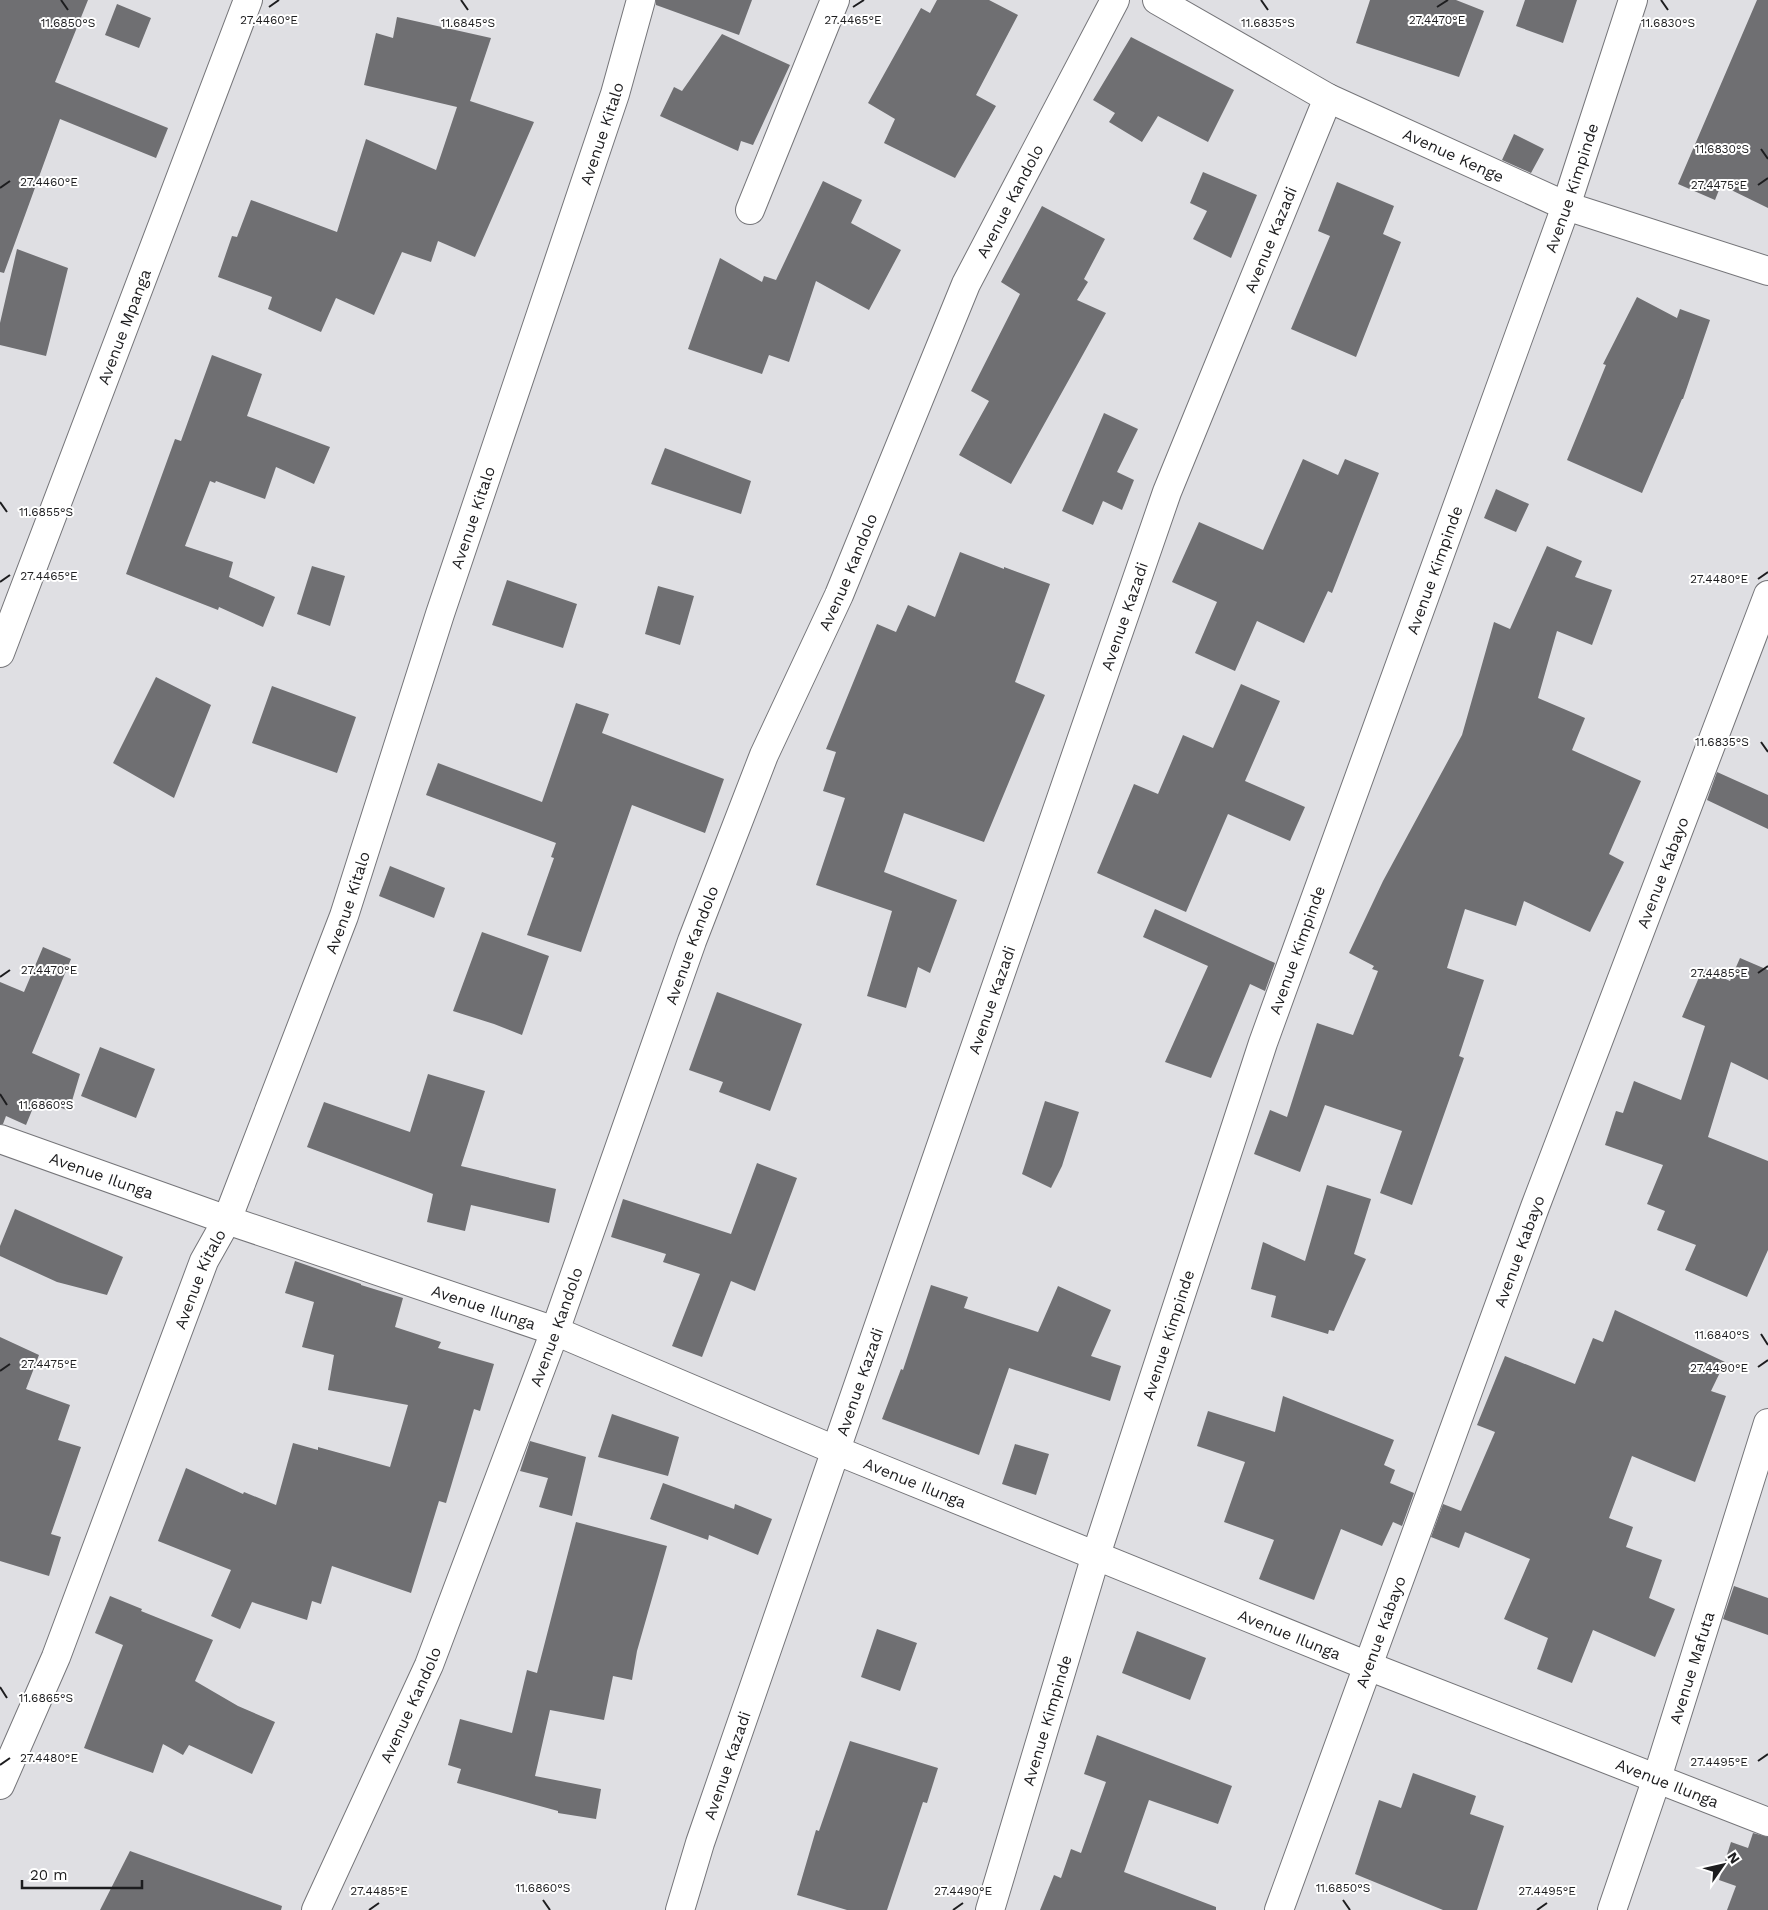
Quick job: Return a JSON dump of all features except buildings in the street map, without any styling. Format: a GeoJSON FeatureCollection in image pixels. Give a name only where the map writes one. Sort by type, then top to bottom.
{"type":"FeatureCollection","features":[{"type":"Feature","properties":{"kind":"street","name":"Avenue Mpanga"},"geometry":{"type":"LineString","coordinates":[[0,653],[248,0]]}},
{"type":"Feature","properties":{"kind":"street","name":"Avenue Kitalo"},"geometry":{"type":"LineString","coordinates":[[0,1785],[56,1657],[204,1261],[227,1220],[344,916],[440,614],[615,94],[641,0]]}},
{"type":"Feature","properties":{"kind":"street"},"geometry":{"type":"LineString","coordinates":[[750,210],[835,0]]}},
{"type":"Feature","properties":{"kind":"street","name":"Avenue Kandolo"},"geometry":{"type":"LineString","coordinates":[[316,1910],[429,1665],[555,1331],[692,941],[764,755],[839,595],[966,284],[1115,0]]}},
{"type":"Feature","properties":{"kind":"street","name":"Avenue Kenge"},"geometry":{"type":"LineString","coordinates":[[1157,0],[1328,98],[1566,206],[1768,271]]}},
{"type":"Feature","properties":{"kind":"street","name":"Avenue Kimpinde"},"geometry":{"type":"LineString","coordinates":[[990,1910],[1096,1555],[1263,1043],[1566,206],[1633,0]]}},
{"type":"Feature","properties":{"kind":"street","name":"Avenue Kazadi"},"geometry":{"type":"LineString","coordinates":[[680,1910],[700,1843],[1167,492],[1328,98]]}},
{"type":"Feature","properties":{"kind":"street","name":"Avenue Kabayo"},"geometry":{"type":"LineString","coordinates":[[1279,1910],[1535,1207],[1768,595]]}},
{"type":"Feature","properties":{"kind":"street","name":"Avenue Ilunga"},"geometry":{"type":"LineString","coordinates":[[0,1139],[227,1220],[555,1331],[835,1450],[1368,1666],[1768,1822]]}},
{"type":"Feature","properties":{"kind":"street","name":"Avenue Mafuta"},"geometry":{"type":"LineString","coordinates":[[1612,1910],[1658,1778],[1768,1424]]}}]}
